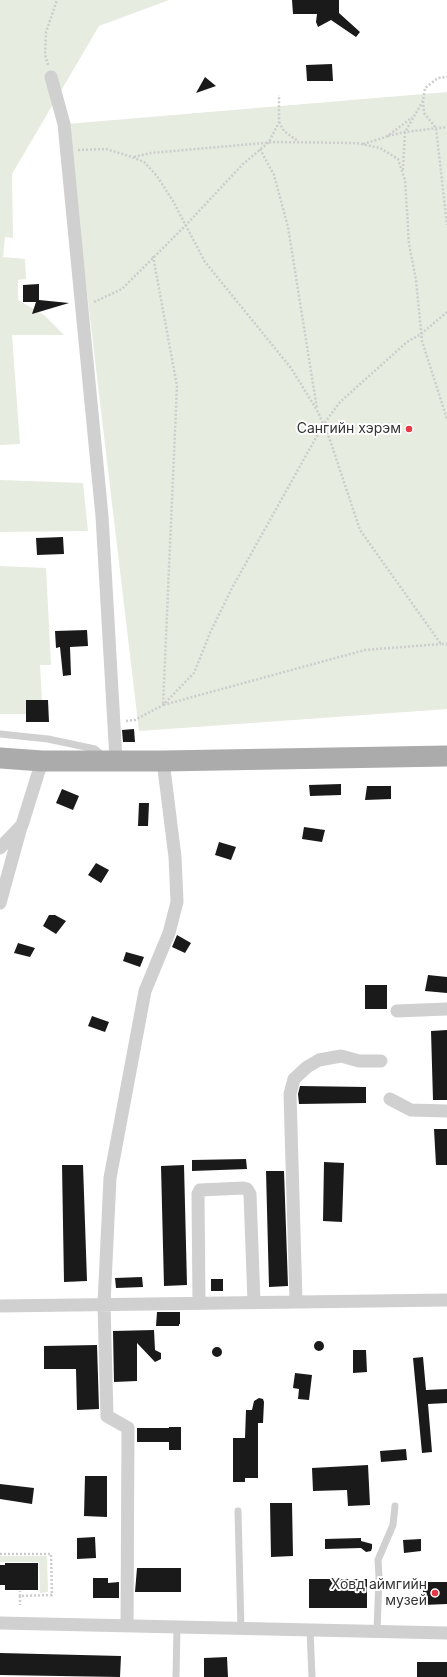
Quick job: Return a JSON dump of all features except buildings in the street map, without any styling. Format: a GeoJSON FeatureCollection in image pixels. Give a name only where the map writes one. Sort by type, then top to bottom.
{"type":"FeatureCollection","features":[{"type":"Feature","properties":{"kind":"main road"},"geometry":{"type":"LineString","coordinates":[[0,758],[42,760],[163,761],[447,756]]}},
{"type":"Feature","properties":{"kind":"street"},"geometry":{"type":"LineString","coordinates":[[51,77],[64,124],[102,516],[114,723],[112,760]]}},
{"type":"Feature","properties":{"kind":"street"},"geometry":{"type":"LineString","coordinates":[[0,903],[42,760]]}},
{"type":"Feature","properties":{"kind":"street"},"geometry":{"type":"LineString","coordinates":[[128,1626],[128,1428],[107,1416],[104,1304],[110,1178],[145,991],[169,933],[177,902],[175,857],[163,761]]}},
{"type":"Feature","properties":{"kind":"street"},"geometry":{"type":"LineString","coordinates":[[0,848],[22,825]]}},
{"type":"Feature","properties":{"kind":"street"},"geometry":{"type":"LineString","coordinates":[[397,1010],[447,1009]]}},
{"type":"Feature","properties":{"kind":"street"},"geometry":{"type":"LineString","coordinates":[[296,1301],[290,1094],[294,1079],[307,1067],[319,1060],[341,1056],[359,1061],[381,1061]]}},
{"type":"Feature","properties":{"kind":"street"},"geometry":{"type":"LineString","coordinates":[[390,1099],[411,1110],[447,1111]]}},
{"type":"Feature","properties":{"kind":"street"},"geometry":{"type":"LineString","coordinates":[[199,1303],[198,1194],[200,1190],[243,1188],[247,1189],[250,1194],[254,1302]]}},
{"type":"Feature","properties":{"kind":"street"},"geometry":{"type":"LineString","coordinates":[[0,1306],[447,1300]]}},
{"type":"Feature","properties":{"kind":"street"},"geometry":{"type":"LineString","coordinates":[[0,1622],[447,1633]]}},
{"type":"Feature","properties":{"kind":"lane"},"geometry":{"type":"LineString","coordinates":[[0,734],[48,739],[95,749],[112,760]]}},
{"type":"Feature","properties":{"kind":"lane"},"geometry":{"type":"LineString","coordinates":[[377,1632],[379,1577],[378,1560],[393,1525],[395,1506]]}},
{"type":"Feature","properties":{"kind":"lane"},"geometry":{"type":"LineString","coordinates":[[238,1511],[241,1629]]}},
{"type":"Feature","properties":{"kind":"lane"},"geometry":{"type":"LineString","coordinates":[[176,1677],[177,1627]]}},
{"type":"Feature","properties":{"kind":"lane"},"geometry":{"type":"LineString","coordinates":[[310,1630],[312,1677]]}},
{"type":"Feature","properties":{"kind":"path"},"geometry":{"type":"LineString","coordinates":[[51,77],[45,55],[46,32],[56,0]]}},
{"type":"Feature","properties":{"kind":"path"},"geometry":{"type":"LineString","coordinates":[[447,77],[438,78],[425,88],[423,101],[424,113],[436,128],[447,225]]}},
{"type":"Feature","properties":{"kind":"path"},"geometry":{"type":"LineString","coordinates":[[81,303],[97,301],[122,289],[153,256],[185,226],[243,164],[269,142],[279,122],[279,95]]}},
{"type":"Feature","properties":{"kind":"path"},"geometry":{"type":"LineString","coordinates":[[403,172],[405,132],[423,101]]}},
{"type":"Feature","properties":{"kind":"path"},"geometry":{"type":"LineString","coordinates":[[386,137],[405,123],[415,113]]}},
{"type":"Feature","properties":{"kind":"path"},"geometry":{"type":"LineString","coordinates":[[279,122],[284,131],[300,142]]}},
{"type":"Feature","properties":{"kind":"path"},"geometry":{"type":"LineString","coordinates":[[363,144],[405,132],[447,127]]}},
{"type":"Feature","properties":{"kind":"path"},"geometry":{"type":"LineString","coordinates":[[133,157],[151,153],[269,142],[300,142],[363,144],[380,148],[398,159],[405,180],[409,244],[416,280],[421,334],[447,419]]}},
{"type":"Feature","properties":{"kind":"path"},"geometry":{"type":"LineString","coordinates":[[66,150],[106,149],[144,162],[157,176],[173,201],[205,262],[291,368],[318,412],[330,440],[360,530],[441,644]]}},
{"type":"Feature","properties":{"kind":"path"},"geometry":{"type":"LineString","coordinates":[[260,149],[274,176],[288,227],[318,412]]}},
{"type":"Feature","properties":{"kind":"path"},"geometry":{"type":"LineString","coordinates":[[153,256],[177,386],[164,705]]}},
{"type":"Feature","properties":{"kind":"path"},"geometry":{"type":"LineString","coordinates":[[164,705],[194,673],[210,633],[232,588],[324,425],[340,402],[408,342],[421,334],[447,312]]}},
{"type":"Feature","properties":{"kind":"path"},"geometry":{"type":"LineString","coordinates":[[114,723],[135,720],[164,705],[365,650],[447,644]]}},
{"type":"Feature","properties":{"kind":"path"},"geometry":{"type":"LineString","coordinates":[[0,1554],[51,1554],[52,1595],[20,1596]]}},
{"type":"Feature","properties":{"kind":"path"},"geometry":{"type":"LineString","coordinates":[[20,1591],[20,1605]]}},
{"type":"Feature","properties":{"kind":"shaded area"},"geometry":{"type":"Polygon","coordinates":[[[0,0],[169,0],[99,26],[12,174],[13,238],[5,237],[3,257],[25,259],[26,279],[18,280],[18,300],[44,315],[64,335],[12,335],[20,444],[0,445],[0,0]]]}},
{"type":"Feature","properties":{"kind":"shaded area"},"geometry":{"type":"Polygon","coordinates":[[[447,92],[447,709],[139,731],[67,124],[447,92]]]}},
{"type":"Feature","properties":{"kind":"shaded area"},"geometry":{"type":"Polygon","coordinates":[[[0,480],[83,483],[88,531],[0,532],[0,480]]]}},
{"type":"Feature","properties":{"kind":"shaded area"},"geometry":{"type":"Polygon","coordinates":[[[0,566],[46,568],[51,665],[40,665],[42,700],[26,700],[26,714],[0,714],[0,566]]]}},
{"type":"Feature","properties":{"kind":"shaded area"},"geometry":{"type":"Polygon","coordinates":[[[0,1556],[47,1556],[48,1592],[40,1593],[39,1562],[0,1562],[0,1556]]]}},
{"type":"Feature","properties":{"kind":"place","name":"Сангийн хэрэм"},"geometry":{"type":"Point","coordinates":[409,429]}},
{"type":"Feature","properties":{"kind":"place","name":"Ховд аймгийн музей"},"geometry":{"type":"Point","coordinates":[435,1593]}}]}
